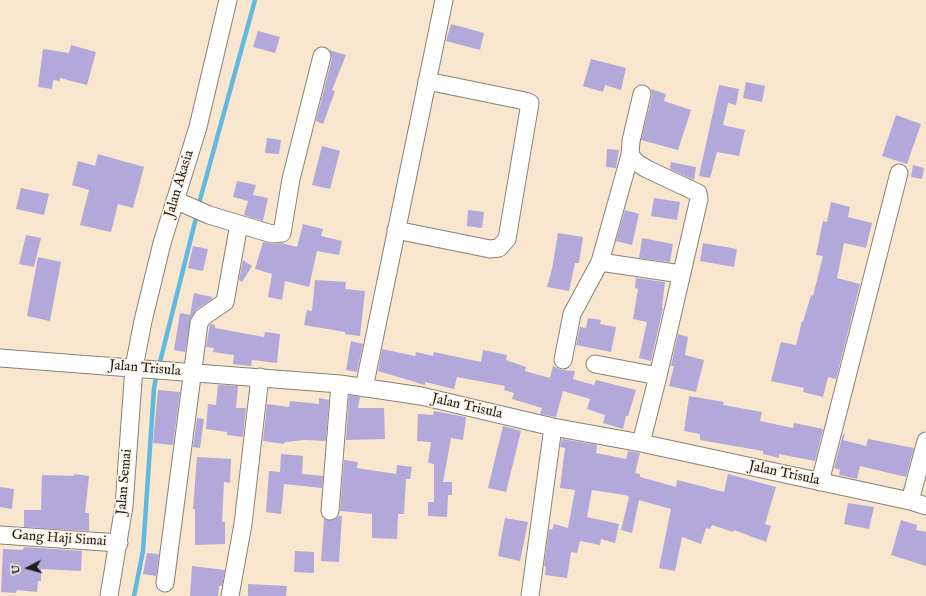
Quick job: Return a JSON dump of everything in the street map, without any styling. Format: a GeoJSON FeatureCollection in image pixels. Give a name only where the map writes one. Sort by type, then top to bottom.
{"type":"FeatureCollection","features":[{"type":"Feature","properties":{"kind":"street","name":"Jalan Akasia"},"geometry":{"type":"LineString","coordinates":[[138,368],[160,250],[198,127],[228,0]]}},
{"type":"Feature","properties":{"kind":"street"},"geometry":{"type":"LineString","coordinates":[[364,388],[444,0]]}},
{"type":"Feature","properties":{"kind":"street"},"geometry":{"type":"LineString","coordinates":[[176,200],[202,212],[239,224],[272,234],[282,233],[291,178],[322,56]]}},
{"type":"Feature","properties":{"kind":"street"},"geometry":{"type":"LineString","coordinates":[[396,230],[490,249],[499,248],[507,239],[530,103],[427,81]]}},
{"type":"Feature","properties":{"kind":"street"},"geometry":{"type":"LineString","coordinates":[[563,360],[572,314],[600,262],[630,155],[630,141],[642,94]]}},
{"type":"Feature","properties":{"kind":"street"},"geometry":{"type":"LineString","coordinates":[[630,155],[637,163],[647,169],[698,193],[699,199],[641,443]]}},
{"type":"Feature","properties":{"kind":"street"},"geometry":{"type":"LineString","coordinates":[[820,482],[899,173]]}},
{"type":"Feature","properties":{"kind":"street"},"geometry":{"type":"LineString","coordinates":[[165,583],[199,323],[204,317],[225,302],[239,224]]}},
{"type":"Feature","properties":{"kind":"street"},"geometry":{"type":"LineString","coordinates":[[600,262],[681,274]]}},
{"type":"Feature","properties":{"kind":"street","name":"Jalan Trisula"},"geometry":{"type":"LineString","coordinates":[[0,358],[340,384],[421,396],[553,427],[641,443],[918,503]]}},
{"type":"Feature","properties":{"kind":"street"},"geometry":{"type":"LineString","coordinates":[[594,364],[658,376]]}},
{"type":"Feature","properties":{"kind":"street","name":"Jalan Semai"},"geometry":{"type":"LineString","coordinates":[[109,596],[124,506],[138,368]]}},
{"type":"Feature","properties":{"kind":"street"},"geometry":{"type":"LineString","coordinates":[[230,596],[243,524],[260,377]]}},
{"type":"Feature","properties":{"kind":"street"},"geometry":{"type":"LineString","coordinates":[[330,511],[340,384]]}},
{"type":"Feature","properties":{"kind":"street"},"geometry":{"type":"LineString","coordinates":[[530,596],[553,427]]}},
{"type":"Feature","properties":{"kind":"street"},"geometry":{"type":"LineString","coordinates":[[918,503],[926,441]]}},
{"type":"Feature","properties":{"kind":"street","name":"Gang Haji Simai"},"geometry":{"type":"LineString","coordinates":[[0,535],[119,543]]}},
{"type":"Feature","properties":{"kind":"building"},"geometry":{"type":"Polygon","coordinates":[[[451,24],[484,33],[480,50],[446,41],[451,24]]]}},
{"type":"Feature","properties":{"kind":"building"},"geometry":{"type":"Polygon","coordinates":[[[258,31],[280,37],[275,53],[253,47],[258,31]]]}},
{"type":"Feature","properties":{"kind":"building"},"geometry":{"type":"Polygon","coordinates":[[[71,45],[96,52],[87,85],[60,78],[60,81],[53,80],[52,89],[38,87],[43,49],[69,53],[71,45]]]}},
{"type":"Feature","properties":{"kind":"building"},"geometry":{"type":"Polygon","coordinates":[[[329,50],[346,55],[332,90],[335,91],[323,124],[316,121],[332,58],[329,50]]]}},
{"type":"Feature","properties":{"kind":"building"},"geometry":{"type":"Polygon","coordinates":[[[591,59],[626,68],[621,90],[605,85],[603,92],[583,86],[591,59]]]}},
{"type":"Feature","properties":{"kind":"building"},"geometry":{"type":"Polygon","coordinates":[[[746,82],[765,86],[762,102],[743,98],[746,82]]]}},
{"type":"Feature","properties":{"kind":"building"},"geometry":{"type":"Polygon","coordinates":[[[719,85],[739,89],[736,105],[728,103],[723,125],[745,130],[739,156],[717,152],[710,178],[699,176],[719,85]]]}},
{"type":"Feature","properties":{"kind":"building"},"geometry":{"type":"Polygon","coordinates":[[[651,89],[666,94],[664,101],[691,110],[678,150],[641,140],[652,96],[651,89]]]}},
{"type":"Feature","properties":{"kind":"building"},"geometry":{"type":"Polygon","coordinates":[[[896,115],[921,124],[907,164],[882,156],[896,115]]]}},
{"type":"Feature","properties":{"kind":"building"},"geometry":{"type":"Polygon","coordinates":[[[267,138],[281,140],[279,154],[265,153],[267,138]]]}},
{"type":"Feature","properties":{"kind":"building"},"geometry":{"type":"Polygon","coordinates":[[[322,146],[340,151],[330,189],[312,185],[322,146]]]}},
{"type":"Feature","properties":{"kind":"building"},"geometry":{"type":"Polygon","coordinates":[[[607,149],[619,150],[616,168],[606,167],[607,149]]]}},
{"type":"Feature","properties":{"kind":"building"},"geometry":{"type":"Polygon","coordinates":[[[98,154],[144,167],[133,208],[118,204],[111,232],[80,225],[89,190],[72,185],[78,161],[95,166],[98,154]]]}},
{"type":"Feature","properties":{"kind":"building"},"geometry":{"type":"Polygon","coordinates":[[[671,162],[696,167],[694,180],[670,169],[671,162]]]}},
{"type":"Feature","properties":{"kind":"building"},"geometry":{"type":"Polygon","coordinates":[[[913,165],[924,168],[922,179],[911,177],[913,165]]]}},
{"type":"Feature","properties":{"kind":"building"},"geometry":{"type":"Polygon","coordinates":[[[237,181],[256,185],[253,195],[268,198],[263,221],[244,215],[248,201],[233,197],[237,181]]]}},
{"type":"Feature","properties":{"kind":"building"},"geometry":{"type":"Polygon","coordinates":[[[21,188],[49,194],[44,215],[16,209],[21,188]]]}},
{"type":"Feature","properties":{"kind":"building"},"geometry":{"type":"Polygon","coordinates":[[[654,198],[680,202],[677,220],[651,216],[654,198]]]}},
{"type":"Feature","properties":{"kind":"building"},"geometry":{"type":"Polygon","coordinates":[[[831,202],[850,207],[848,217],[872,223],[866,248],[844,243],[837,278],[860,284],[836,379],[828,377],[823,397],[803,392],[804,388],[771,381],[781,342],[796,345],[811,295],[813,296],[823,256],[816,255],[823,221],[827,222],[831,202]]]}},
{"type":"Feature","properties":{"kind":"building"},"geometry":{"type":"Polygon","coordinates":[[[468,210],[484,212],[482,228],[467,226],[468,210]]]}},
{"type":"Feature","properties":{"kind":"building"},"geometry":{"type":"Polygon","coordinates":[[[625,210],[639,214],[632,245],[616,241],[625,210]]]}},
{"type":"Feature","properties":{"kind":"building"},"geometry":{"type":"Polygon","coordinates":[[[303,224],[323,229],[321,236],[342,241],[339,255],[317,251],[309,287],[285,281],[282,300],[268,297],[272,274],[255,269],[263,242],[273,244],[281,243],[297,247],[303,224]]]}},
{"type":"Feature","properties":{"kind":"building"},"geometry":{"type":"Polygon","coordinates":[[[558,233],[583,237],[579,263],[575,263],[569,291],[547,287],[552,269],[558,233]]]}},
{"type":"Feature","properties":{"kind":"building"},"geometry":{"type":"Polygon","coordinates":[[[26,235],[41,238],[34,267],[19,264],[26,235]]]}},
{"type":"Feature","properties":{"kind":"building"},"geometry":{"type":"Polygon","coordinates":[[[642,238],[673,244],[670,262],[639,258],[642,238]]]}},
{"type":"Feature","properties":{"kind":"building"},"geometry":{"type":"Polygon","coordinates":[[[703,243],[737,249],[734,267],[700,261],[703,243]]]}},
{"type":"Feature","properties":{"kind":"building"},"geometry":{"type":"Polygon","coordinates":[[[193,246],[208,249],[203,271],[188,268],[193,246]]]}},
{"type":"Feature","properties":{"kind":"building"},"geometry":{"type":"Polygon","coordinates":[[[38,257],[61,262],[50,321],[27,316],[38,257]]]}},
{"type":"Feature","properties":{"kind":"building"},"geometry":{"type":"Polygon","coordinates":[[[243,260],[252,266],[242,282],[239,280],[243,260]]]}},
{"type":"Feature","properties":{"kind":"building"},"geometry":{"type":"Polygon","coordinates":[[[636,278],[665,282],[663,308],[651,361],[639,358],[647,322],[633,319],[638,289],[635,288],[636,278]]]}},
{"type":"Feature","properties":{"kind":"building"},"geometry":{"type":"Polygon","coordinates":[[[315,280],[346,282],[345,289],[365,291],[360,336],[304,325],[307,310],[312,311],[315,280]]]}},
{"type":"Feature","properties":{"kind":"building"},"geometry":{"type":"Polygon","coordinates":[[[194,293],[212,297],[212,299],[197,309],[191,318],[185,352],[174,350],[180,313],[190,315],[194,293]]]}},
{"type":"Feature","properties":{"kind":"building"},"geometry":{"type":"Polygon","coordinates":[[[588,318],[601,320],[600,324],[616,327],[611,352],[576,345],[580,327],[586,328],[588,318]]]}},
{"type":"Feature","properties":{"kind":"building"},"geometry":{"type":"Polygon","coordinates":[[[210,324],[215,325],[215,328],[264,337],[265,332],[280,334],[277,363],[252,360],[251,366],[233,364],[234,355],[213,352],[214,348],[206,347],[210,324]]]}},
{"type":"Feature","properties":{"kind":"building"},"geometry":{"type":"Polygon","coordinates":[[[678,334],[688,337],[685,355],[704,360],[696,392],[669,386],[674,366],[671,366],[678,334]]]}},
{"type":"Feature","properties":{"kind":"building"},"geometry":{"type":"Polygon","coordinates":[[[351,341],[363,344],[357,372],[346,370],[351,341]]]}},
{"type":"Feature","properties":{"kind":"building"},"geometry":{"type":"Polygon","coordinates":[[[382,349],[415,356],[416,352],[433,356],[434,352],[481,362],[483,350],[507,355],[506,360],[526,367],[525,371],[550,378],[553,366],[561,370],[575,371],[573,379],[594,385],[596,380],[636,390],[628,416],[626,416],[623,429],[603,423],[605,415],[587,409],[590,399],[563,391],[556,417],[540,414],[542,408],[512,399],[514,393],[504,390],[505,386],[457,377],[454,389],[425,382],[425,385],[378,371],[382,349]]]}},
{"type":"Feature","properties":{"kind":"building"},"geometry":{"type":"Polygon","coordinates":[[[218,385],[238,386],[236,408],[246,408],[243,437],[227,435],[227,432],[206,429],[208,404],[216,405],[218,385]]]}},
{"type":"Feature","properties":{"kind":"building"},"geometry":{"type":"Polygon","coordinates":[[[158,390],[180,392],[173,445],[153,443],[158,390]]]}},
{"type":"Feature","properties":{"kind":"building"},"geometry":{"type":"Polygon","coordinates":[[[349,395],[360,397],[358,408],[384,408],[385,439],[346,440],[349,395]]]}},
{"type":"Feature","properties":{"kind":"building"},"geometry":{"type":"Polygon","coordinates":[[[689,396],[724,402],[723,405],[762,412],[760,421],[793,428],[794,423],[823,429],[815,461],[779,454],[779,458],[763,454],[763,451],[700,440],[700,434],[684,431],[689,396]]]}},
{"type":"Feature","properties":{"kind":"building"},"geometry":{"type":"Polygon","coordinates":[[[319,398],[329,400],[326,441],[304,440],[285,442],[284,444],[263,441],[267,404],[289,407],[290,401],[319,404],[319,398]]]}},
{"type":"Feature","properties":{"kind":"building"},"geometry":{"type":"Polygon","coordinates":[[[434,411],[466,417],[463,440],[451,438],[443,482],[452,482],[452,495],[448,495],[447,517],[428,516],[428,502],[434,502],[434,464],[428,463],[431,442],[417,441],[418,414],[433,415],[434,411]]]}},
{"type":"Feature","properties":{"kind":"building"},"geometry":{"type":"Polygon","coordinates":[[[197,418],[204,419],[200,448],[193,447],[197,418]]]}},
{"type":"Feature","properties":{"kind":"building"},"geometry":{"type":"Polygon","coordinates":[[[503,426],[521,431],[506,492],[488,488],[503,426]]]}},
{"type":"Feature","properties":{"kind":"building"},"geometry":{"type":"Polygon","coordinates":[[[843,434],[845,435],[843,440],[866,446],[868,439],[914,448],[906,477],[860,466],[857,479],[839,475],[840,470],[834,468],[843,434]]]}},
{"type":"Feature","properties":{"kind":"building"},"geometry":{"type":"Polygon","coordinates":[[[562,439],[597,445],[596,453],[626,459],[628,451],[640,453],[635,473],[640,474],[640,477],[676,487],[677,480],[724,492],[728,474],[776,487],[765,524],[771,526],[766,542],[734,530],[733,532],[712,525],[710,529],[706,528],[701,544],[682,537],[675,571],[659,568],[671,509],[639,500],[632,533],[621,530],[629,497],[625,495],[592,490],[587,517],[619,524],[615,543],[601,539],[600,545],[580,541],[577,553],[571,552],[567,578],[545,575],[546,567],[544,566],[549,529],[552,530],[554,524],[568,528],[575,490],[560,488],[565,448],[560,447],[562,439]]]}},
{"type":"Feature","properties":{"kind":"building"},"geometry":{"type":"Polygon","coordinates":[[[281,454],[303,456],[302,474],[323,476],[322,488],[284,484],[281,514],[266,512],[269,471],[280,472],[281,454]]]}},
{"type":"Feature","properties":{"kind":"building"},"geometry":{"type":"Polygon","coordinates":[[[197,457],[231,459],[230,483],[224,482],[222,522],[225,522],[225,544],[195,545],[195,509],[193,509],[197,457]]]}},
{"type":"Feature","properties":{"kind":"building"},"geometry":{"type":"Polygon","coordinates":[[[344,460],[358,462],[357,468],[396,474],[397,465],[412,467],[410,479],[406,479],[404,514],[398,514],[397,539],[372,538],[372,514],[340,511],[344,460]]]}},
{"type":"Feature","properties":{"kind":"building"},"geometry":{"type":"Polygon","coordinates":[[[74,474],[89,476],[85,513],[89,513],[89,531],[24,527],[24,510],[41,510],[42,475],[74,476],[74,474]]]}},
{"type":"Feature","properties":{"kind":"building"},"geometry":{"type":"Polygon","coordinates":[[[0,487],[14,489],[12,509],[0,507],[0,487]]]}},
{"type":"Feature","properties":{"kind":"building"},"geometry":{"type":"Polygon","coordinates":[[[848,503],[874,507],[869,529],[844,524],[848,503]]]}},
{"type":"Feature","properties":{"kind":"building"},"geometry":{"type":"Polygon","coordinates":[[[339,516],[342,516],[339,562],[321,561],[324,519],[334,520],[339,516]]]}},
{"type":"Feature","properties":{"kind":"building"},"geometry":{"type":"Polygon","coordinates":[[[505,518],[528,522],[520,561],[498,556],[505,518]]]}},
{"type":"Feature","properties":{"kind":"building"},"geometry":{"type":"Polygon","coordinates":[[[901,520],[917,525],[916,530],[926,532],[926,566],[891,555],[901,520]]]}},
{"type":"Feature","properties":{"kind":"building"},"geometry":{"type":"Polygon","coordinates":[[[24,547],[82,551],[81,571],[41,569],[41,581],[38,581],[37,592],[17,590],[16,593],[1,592],[3,549],[23,550],[24,547]]]}},
{"type":"Feature","properties":{"kind":"building"},"geometry":{"type":"Polygon","coordinates":[[[295,551],[314,552],[314,573],[294,572],[295,551]]]}},
{"type":"Feature","properties":{"kind":"building"},"geometry":{"type":"Polygon","coordinates":[[[147,553],[159,554],[156,576],[143,574],[147,553]]]}},
{"type":"Feature","properties":{"kind":"building"},"geometry":{"type":"Polygon","coordinates":[[[192,566],[225,570],[222,586],[219,586],[218,596],[190,596],[192,566]]]}},
{"type":"Feature","properties":{"kind":"building"},"geometry":{"type":"Polygon","coordinates":[[[248,584],[287,586],[286,596],[248,596],[248,584]]]}},
{"type":"Feature","properties":{"kind":"waterway"},"geometry":{"type":"LineString","coordinates":[[198,207],[255,0]]}},
{"type":"Feature","properties":{"kind":"waterway"},"geometry":{"type":"LineString","coordinates":[[159,366],[197,214]]}},
{"type":"Feature","properties":{"kind":"waterway"},"geometry":{"type":"LineString","coordinates":[[134,596],[143,551],[154,388],[157,373]]}}]}
